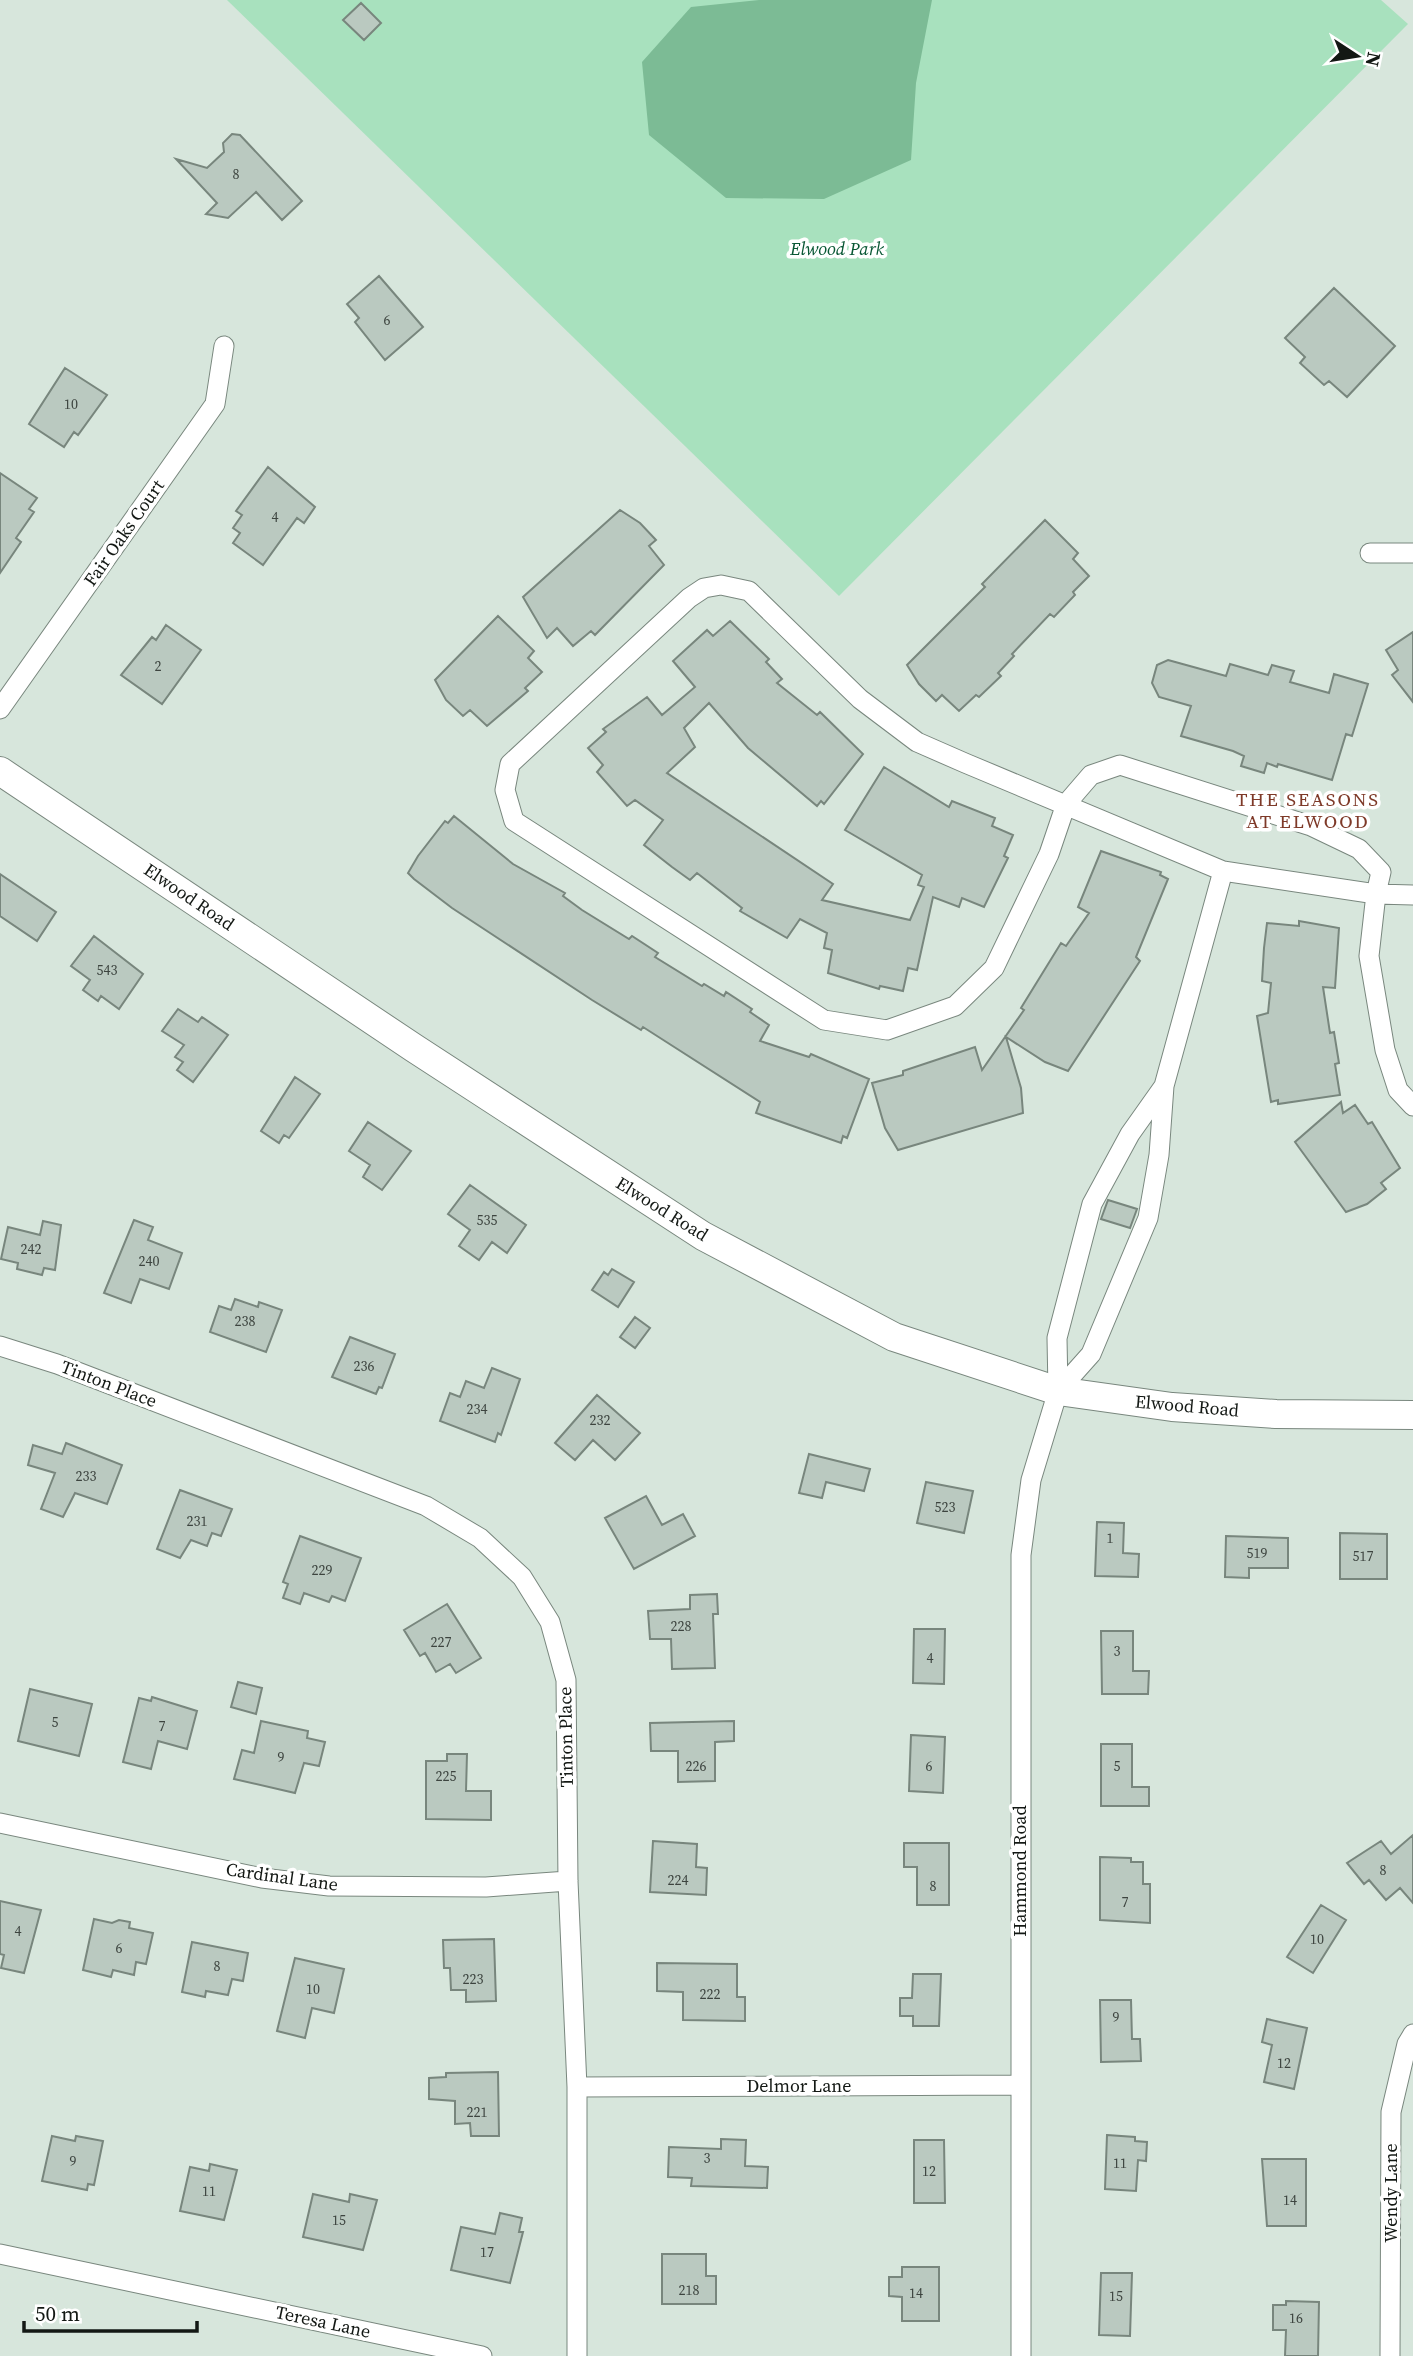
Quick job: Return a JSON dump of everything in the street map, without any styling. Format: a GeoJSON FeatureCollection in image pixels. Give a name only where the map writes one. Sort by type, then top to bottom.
{"type":"FeatureCollection","features":[{"type":"Feature","properties":{"kind":"main road","name":"Elwood Road"},"geometry":{"type":"LineString","coordinates":[[0,771],[425,1056],[703,1236],[894,1337],[1058,1391],[1172,1407],[1276,1414],[1413,1415]]}},
{"type":"Feature","properties":{"kind":"street","name":"Fair Oaks Court"},"geometry":{"type":"LineString","coordinates":[[0,709],[215,404],[224,346]]}},
{"type":"Feature","properties":{"kind":"street"},"geometry":{"type":"LineString","coordinates":[[1370,553],[1413,552]]}},
{"type":"Feature","properties":{"kind":"street"},"geometry":{"type":"LineString","coordinates":[[1413,895],[1376,894],[1223,871],[1066,804],[918,742],[860,699],[749,591],[721,585],[704,588],[689,598],[552,722],[510,764],[505,790],[514,821],[824,1020],[887,1030],[955,1006],[994,968],[1054,842],[1066,804],[1091,775],[1119,765],[1311,826],[1359,849],[1381,872],[1376,894],[1369,956],[1385,1050],[1398,1090],[1413,1106]]}},
{"type":"Feature","properties":{"kind":"street"},"geometry":{"type":"LineString","coordinates":[[1058,1391],[1091,1354],[1148,1218],[1159,1154],[1164,1086],[1223,871]]}},
{"type":"Feature","properties":{"kind":"street"},"geometry":{"type":"LineString","coordinates":[[1058,1391],[1057,1338],[1092,1204],[1130,1134],[1164,1086]]}},
{"type":"Feature","properties":{"kind":"street","name":"Tinton Place"},"geometry":{"type":"LineString","coordinates":[[0,1346],[57,1364],[426,1506],[480,1538],[522,1577],[550,1622],[566,1680],[568,1881],[577,2087],[577,2356]]}},
{"type":"Feature","properties":{"kind":"street","name":"Hammond Road"},"geometry":{"type":"LineString","coordinates":[[1021,2356],[1021,1555],[1031,1480],[1058,1391]]}},
{"type":"Feature","properties":{"kind":"street","name":"Cardinal Lane"},"geometry":{"type":"LineString","coordinates":[[0,1823],[262,1878],[329,1885],[486,1887],[568,1881]]}},
{"type":"Feature","properties":{"kind":"street","name":"Wendy Lane"},"geometry":{"type":"LineString","coordinates":[[1390,2356],[1391,2112],[1413,2034]]}},
{"type":"Feature","properties":{"kind":"street","name":"Delmor Lane"},"geometry":{"type":"LineString","coordinates":[[577,2087],[1020,2085]]}},
{"type":"Feature","properties":{"kind":"street","name":"Teresa Lane"},"geometry":{"type":"LineString","coordinates":[[0,2254],[482,2356]]}},
{"type":"Feature","properties":{"kind":"green space","name":"Elwood Park"},"geometry":{"type":"Polygon","coordinates":[[[227,0],[1381,0],[1408,24],[839,596],[227,0]]]}},
{"type":"Feature","properties":{"kind":"green space"},"geometry":{"type":"Polygon","coordinates":[[[759,0],[932,0],[916,83],[911,160],[824,199],[726,198],[649,135],[642,62],[691,7],[759,0]]]}},
{"type":"Feature","properties":{"kind":"building"},"geometry":{"type":"Polygon","coordinates":[[[361,3],[381,23],[364,40],[343,20],[361,3]]]}},
{"type":"Feature","properties":{"kind":"building"},"geometry":{"type":"Polygon","coordinates":[[[232,134],[240,135],[302,201],[282,220],[256,192],[228,218],[206,214],[217,203],[176,159],[207,168],[224,152],[223,143],[232,134]]]}},
{"type":"Feature","properties":{"kind":"building"},"geometry":{"type":"Polygon","coordinates":[[[379,276],[423,327],[385,360],[355,322],[359,318],[347,304],[379,276]]]}},
{"type":"Feature","properties":{"kind":"building"},"geometry":{"type":"Polygon","coordinates":[[[1334,288],[1395,346],[1347,397],[1329,381],[1324,385],[1300,363],[1305,357],[1285,338],[1334,288]]]}},
{"type":"Feature","properties":{"kind":"building"},"geometry":{"type":"Polygon","coordinates":[[[65,368],[107,395],[78,435],[74,432],[64,447],[29,424],[65,368]]]}},
{"type":"Feature","properties":{"kind":"building"},"geometry":{"type":"Polygon","coordinates":[[[268,467],[315,507],[304,523],[297,518],[263,565],[233,543],[240,533],[233,528],[242,515],[236,511],[268,467]]]}},
{"type":"Feature","properties":{"kind":"building"},"geometry":{"type":"Polygon","coordinates":[[[0,473],[37,498],[29,509],[34,512],[16,538],[21,542],[0,573],[0,473]]]}},
{"type":"Feature","properties":{"kind":"building"},"geometry":{"type":"Polygon","coordinates":[[[620,510],[640,523],[656,540],[649,546],[664,565],[595,635],[591,631],[573,646],[557,628],[547,638],[523,597],[620,510]]]}},
{"type":"Feature","properties":{"kind":"building"},"geometry":{"type":"Polygon","coordinates":[[[1045,520],[1078,553],[1073,559],[1089,576],[1054,617],[1050,614],[1012,654],[1014,656],[998,673],[1001,676],[979,697],[976,695],[959,711],[942,695],[936,701],[919,684],[907,665],[985,587],[982,584],[1045,520]]]}},
{"type":"Feature","properties":{"kind":"building"},"geometry":{"type":"Polygon","coordinates":[[[498,616],[534,651],[528,658],[542,672],[525,688],[528,691],[487,726],[470,710],[463,716],[446,700],[435,680],[498,616]]]}},
{"type":"Feature","properties":{"kind":"building"},"geometry":{"type":"Polygon","coordinates":[[[730,621],[769,659],[766,662],[782,679],[777,683],[817,715],[820,712],[863,754],[824,804],[821,801],[817,806],[748,748],[709,703],[684,728],[695,747],[667,773],[833,884],[822,900],[910,920],[924,887],[918,885],[922,875],[845,830],[884,767],[949,807],[952,801],[995,818],[992,826],[1013,835],[1004,856],[1008,858],[984,907],[962,898],[959,907],[933,897],[917,970],[908,968],[903,991],[880,986],[879,989],[828,973],[832,950],[824,948],[827,933],[800,919],[787,938],[740,911],[742,908],[697,873],[690,880],[644,845],[663,820],[635,800],[627,806],[597,772],[603,765],[588,748],[606,732],[603,729],[647,697],[662,715],[695,687],[673,661],[707,630],[713,636],[730,621]]]}},
{"type":"Feature","properties":{"kind":"building"},"geometry":{"type":"Polygon","coordinates":[[[166,625],[201,650],[162,704],[121,675],[152,637],[156,640],[166,625]]]}},
{"type":"Feature","properties":{"kind":"building"},"geometry":{"type":"Polygon","coordinates":[[[1413,632],[1413,702],[1392,675],[1398,670],[1386,650],[1413,632]]]}},
{"type":"Feature","properties":{"kind":"building"},"geometry":{"type":"Polygon","coordinates":[[[1168,660],[1226,676],[1230,664],[1268,675],[1272,665],[1294,671],[1290,682],[1329,693],[1334,674],[1368,684],[1352,736],[1346,734],[1332,780],[1278,764],[1277,767],[1267,763],[1264,773],[1241,766],[1244,756],[1233,751],[1181,736],[1191,706],[1159,697],[1152,683],[1157,665],[1168,660]]]}},
{"type":"Feature","properties":{"kind":"building"},"geometry":{"type":"Polygon","coordinates":[[[454,816],[513,864],[565,893],[563,896],[582,910],[629,939],[632,936],[658,953],[655,957],[702,986],[704,984],[724,996],[726,992],[752,1009],[750,1012],[769,1025],[760,1041],[809,1057],[811,1054],[869,1079],[847,1138],[843,1136],[841,1143],[756,1113],[760,1102],[643,1027],[641,1030],[592,1000],[452,908],[414,879],[408,873],[418,856],[445,821],[448,823],[454,816]]]}},
{"type":"Feature","properties":{"kind":"building"},"geometry":{"type":"Polygon","coordinates":[[[1101,851],[1161,872],[1160,875],[1168,879],[1136,957],[1140,961],[1068,1071],[1045,1062],[1006,1037],[1021,1088],[1023,1113],[898,1150],[885,1128],[872,1083],[903,1075],[903,1071],[975,1047],[982,1070],[1024,1010],[1021,1008],[1061,943],[1066,946],[1089,913],[1078,907],[1101,851]]]}},
{"type":"Feature","properties":{"kind":"building"},"geometry":{"type":"Polygon","coordinates":[[[0,874],[56,912],[37,941],[0,916],[0,874]]]}},
{"type":"Feature","properties":{"kind":"building"},"geometry":{"type":"Polygon","coordinates":[[[1299,921],[1339,928],[1335,988],[1323,987],[1330,1033],[1334,1032],[1339,1063],[1335,1064],[1340,1095],[1278,1104],[1278,1100],[1271,1102],[1257,1016],[1268,1013],[1271,983],[1262,981],[1264,948],[1267,923],[1299,926],[1299,921]]]}},
{"type":"Feature","properties":{"kind":"building"},"geometry":{"type":"Polygon","coordinates":[[[94,936],[143,974],[119,1009],[101,996],[98,1001],[83,990],[90,980],[71,966],[94,936]]]}},
{"type":"Feature","properties":{"kind":"building"},"geometry":{"type":"Polygon","coordinates":[[[178,1009],[198,1022],[202,1017],[228,1035],[193,1082],[177,1070],[183,1062],[175,1057],[184,1045],[162,1031],[178,1009]]]}},
{"type":"Feature","properties":{"kind":"building"},"geometry":{"type":"Polygon","coordinates":[[[295,1077],[320,1094],[289,1138],[284,1135],[279,1143],[261,1131],[295,1077]]]}},
{"type":"Feature","properties":{"kind":"building"},"geometry":{"type":"Polygon","coordinates":[[[1341,1102],[1343,1113],[1355,1105],[1368,1124],[1372,1122],[1400,1168],[1381,1183],[1386,1189],[1367,1204],[1346,1212],[1295,1142],[1341,1102]]]}},
{"type":"Feature","properties":{"kind":"building"},"geometry":{"type":"Polygon","coordinates":[[[368,1122],[411,1151],[382,1190],[363,1177],[370,1165],[349,1151],[368,1122]]]}},
{"type":"Feature","properties":{"kind":"building"},"geometry":{"type":"Polygon","coordinates":[[[470,1185],[526,1225],[507,1253],[492,1242],[479,1260],[459,1246],[470,1230],[448,1214],[470,1185]]]}},
{"type":"Feature","properties":{"kind":"building"},"geometry":{"type":"Polygon","coordinates":[[[1108,1200],[1137,1209],[1130,1228],[1101,1219],[1108,1200]]]}},
{"type":"Feature","properties":{"kind":"building"},"geometry":{"type":"Polygon","coordinates":[[[134,1220],[153,1227],[148,1240],[182,1253],[169,1289],[140,1279],[131,1303],[104,1293],[134,1220]]]}},
{"type":"Feature","properties":{"kind":"building"},"geometry":{"type":"Polygon","coordinates":[[[43,1221],[61,1225],[55,1270],[44,1268],[42,1275],[17,1269],[18,1263],[1,1259],[8,1227],[40,1235],[43,1221]]]}},
{"type":"Feature","properties":{"kind":"building"},"geometry":{"type":"Polygon","coordinates":[[[612,1269],[634,1282],[618,1307],[592,1290],[604,1272],[608,1275],[612,1269]]]}},
{"type":"Feature","properties":{"kind":"building"},"geometry":{"type":"Polygon","coordinates":[[[235,1299],[258,1307],[259,1302],[282,1310],[266,1352],[210,1332],[219,1306],[231,1310],[235,1299]]]}},
{"type":"Feature","properties":{"kind":"building"},"geometry":{"type":"Polygon","coordinates":[[[635,1317],[650,1328],[635,1348],[620,1337],[635,1317]]]}},
{"type":"Feature","properties":{"kind":"building"},"geometry":{"type":"Polygon","coordinates":[[[350,1337],[395,1354],[382,1388],[379,1387],[376,1394],[332,1377],[350,1337]]]}},
{"type":"Feature","properties":{"kind":"building"},"geometry":{"type":"Polygon","coordinates":[[[492,1368],[520,1379],[501,1435],[498,1433],[495,1442],[440,1421],[450,1393],[460,1397],[466,1381],[484,1388],[492,1368]]]}},
{"type":"Feature","properties":{"kind":"building"},"geometry":{"type":"Polygon","coordinates":[[[597,1395],[640,1433],[615,1460],[593,1440],[575,1460],[555,1443],[597,1395]]]}},
{"type":"Feature","properties":{"kind":"building"},"geometry":{"type":"Polygon","coordinates":[[[66,1443],[122,1465],[107,1504],[75,1493],[63,1517],[41,1509],[55,1473],[28,1465],[33,1445],[62,1454],[66,1443]]]}},
{"type":"Feature","properties":{"kind":"building"},"geometry":{"type":"Polygon","coordinates":[[[809,1454],[870,1469],[864,1491],[826,1482],[822,1498],[799,1493],[809,1454]]]}},
{"type":"Feature","properties":{"kind":"building"},"geometry":{"type":"Polygon","coordinates":[[[926,1482],[973,1491],[964,1533],[917,1523],[926,1482]]]}},
{"type":"Feature","properties":{"kind":"building"},"geometry":{"type":"Polygon","coordinates":[[[180,1490],[232,1509],[221,1536],[212,1533],[207,1546],[191,1540],[180,1558],[157,1549],[180,1490]]]}},
{"type":"Feature","properties":{"kind":"building"},"geometry":{"type":"Polygon","coordinates":[[[646,1496],[662,1525],[683,1514],[695,1536],[634,1569],[605,1518],[646,1496]]]}},
{"type":"Feature","properties":{"kind":"building"},"geometry":{"type":"Polygon","coordinates":[[[1097,1522],[1124,1523],[1123,1553],[1139,1554],[1138,1577],[1095,1576],[1097,1522]]]}},
{"type":"Feature","properties":{"kind":"building"},"geometry":{"type":"Polygon","coordinates":[[[1340,1533],[1387,1534],[1387,1579],[1340,1579],[1340,1533]]]}},
{"type":"Feature","properties":{"kind":"building"},"geometry":{"type":"Polygon","coordinates":[[[300,1536],[361,1558],[345,1601],[332,1596],[329,1602],[304,1593],[300,1604],[283,1598],[288,1584],[283,1582],[300,1536]]]}},
{"type":"Feature","properties":{"kind":"building"},"geometry":{"type":"Polygon","coordinates":[[[1226,1536],[1288,1538],[1288,1568],[1249,1568],[1249,1578],[1225,1577],[1226,1536]]]}},
{"type":"Feature","properties":{"kind":"building"},"geometry":{"type":"Polygon","coordinates":[[[717,1594],[718,1614],[713,1614],[715,1668],[672,1669],[671,1639],[650,1639],[648,1611],[690,1609],[690,1595],[717,1594]]]}},
{"type":"Feature","properties":{"kind":"building"},"geometry":{"type":"Polygon","coordinates":[[[447,1604],[481,1658],[456,1673],[450,1664],[436,1672],[425,1653],[420,1656],[404,1630],[447,1604]]]}},
{"type":"Feature","properties":{"kind":"building"},"geometry":{"type":"Polygon","coordinates":[[[914,1629],[945,1629],[944,1684],[913,1683],[914,1629]]]}},
{"type":"Feature","properties":{"kind":"building"},"geometry":{"type":"Polygon","coordinates":[[[1101,1631],[1133,1631],[1133,1671],[1149,1671],[1148,1694],[1102,1694],[1101,1631]]]}},
{"type":"Feature","properties":{"kind":"building"},"geometry":{"type":"Polygon","coordinates":[[[238,1682],[262,1688],[256,1714],[231,1707],[238,1682]]]}},
{"type":"Feature","properties":{"kind":"building"},"geometry":{"type":"Polygon","coordinates":[[[30,1689],[92,1704],[79,1756],[18,1741],[30,1689]]]}},
{"type":"Feature","properties":{"kind":"building"},"geometry":{"type":"Polygon","coordinates":[[[152,1697],[197,1711],[187,1749],[158,1741],[151,1769],[123,1762],[139,1698],[151,1701],[152,1697]]]}},
{"type":"Feature","properties":{"kind":"building"},"geometry":{"type":"Polygon","coordinates":[[[261,1721],[308,1731],[307,1738],[325,1742],[319,1766],[304,1763],[295,1793],[234,1779],[242,1750],[254,1753],[261,1721]]]}},
{"type":"Feature","properties":{"kind":"building"},"geometry":{"type":"Polygon","coordinates":[[[734,1721],[734,1741],[715,1742],[715,1781],[678,1782],[678,1751],[651,1751],[650,1723],[734,1721]]]}},
{"type":"Feature","properties":{"kind":"building"},"geometry":{"type":"Polygon","coordinates":[[[911,1735],[945,1737],[943,1793],[909,1791],[911,1735]]]}},
{"type":"Feature","properties":{"kind":"building"},"geometry":{"type":"Polygon","coordinates":[[[1101,1744],[1132,1744],[1132,1787],[1149,1787],[1149,1806],[1101,1806],[1101,1744]]]}},
{"type":"Feature","properties":{"kind":"building"},"geometry":{"type":"Polygon","coordinates":[[[447,1754],[467,1754],[466,1791],[491,1791],[491,1820],[426,1819],[426,1761],[447,1761],[447,1754]]]}},
{"type":"Feature","properties":{"kind":"building"},"geometry":{"type":"Polygon","coordinates":[[[1413,1835],[1413,1903],[1400,1888],[1386,1900],[1369,1880],[1364,1884],[1347,1863],[1381,1841],[1391,1854],[1413,1835]]]}},
{"type":"Feature","properties":{"kind":"building"},"geometry":{"type":"Polygon","coordinates":[[[653,1841],[697,1844],[696,1867],[707,1868],[706,1895],[650,1892],[653,1841]]]}},
{"type":"Feature","properties":{"kind":"building"},"geometry":{"type":"Polygon","coordinates":[[[904,1843],[949,1843],[949,1905],[917,1905],[917,1867],[904,1867],[904,1843]]]}},
{"type":"Feature","properties":{"kind":"building"},"geometry":{"type":"Polygon","coordinates":[[[1100,1857],[1131,1858],[1131,1862],[1143,1862],[1143,1884],[1150,1884],[1150,1923],[1100,1920],[1100,1857]]]}},
{"type":"Feature","properties":{"kind":"building"},"geometry":{"type":"Polygon","coordinates":[[[0,1901],[41,1910],[24,1973],[1,1968],[4,1955],[0,1954],[0,1901]]]}},
{"type":"Feature","properties":{"kind":"building"},"geometry":{"type":"Polygon","coordinates":[[[1321,1905],[1346,1920],[1313,1973],[1287,1957],[1321,1905]]]}},
{"type":"Feature","properties":{"kind":"building"},"geometry":{"type":"Polygon","coordinates":[[[94,1919],[112,1923],[119,1920],[130,1922],[129,1928],[153,1933],[146,1964],[136,1962],[134,1975],[113,1970],[111,1977],[83,1970],[94,1919]]]}},
{"type":"Feature","properties":{"kind":"building"},"geometry":{"type":"Polygon","coordinates":[[[494,1939],[496,2001],[466,2002],[466,1990],[451,1990],[450,1968],[444,1968],[443,1940],[494,1939]]]}},
{"type":"Feature","properties":{"kind":"building"},"geometry":{"type":"Polygon","coordinates":[[[192,1942],[248,1953],[243,1981],[232,1979],[228,1995],[206,1991],[205,1997],[182,1992],[192,1942]]]}},
{"type":"Feature","properties":{"kind":"building"},"geometry":{"type":"Polygon","coordinates":[[[295,1958],[344,1969],[334,2013],[312,2008],[305,2038],[277,2031],[295,1958]]]}},
{"type":"Feature","properties":{"kind":"building"},"geometry":{"type":"Polygon","coordinates":[[[657,1963],[737,1964],[737,1997],[745,1997],[745,2021],[683,2020],[683,1992],[657,1991],[657,1963]]]}},
{"type":"Feature","properties":{"kind":"building"},"geometry":{"type":"Polygon","coordinates":[[[913,1974],[941,1974],[939,2026],[913,2026],[913,2016],[900,2016],[900,1998],[912,1998],[913,1974]]]}},
{"type":"Feature","properties":{"kind":"building"},"geometry":{"type":"Polygon","coordinates":[[[1100,2000],[1131,2000],[1132,2039],[1140,2039],[1141,2061],[1101,2062],[1100,2000]]]}},
{"type":"Feature","properties":{"kind":"building"},"geometry":{"type":"Polygon","coordinates":[[[1267,2019],[1307,2028],[1294,2089],[1264,2082],[1272,2045],[1262,2042],[1267,2019]]]}},
{"type":"Feature","properties":{"kind":"building"},"geometry":{"type":"Polygon","coordinates":[[[498,2072],[499,2136],[471,2136],[470,2123],[455,2124],[455,2101],[429,2099],[429,2078],[446,2077],[446,2073],[498,2072]]]}},
{"type":"Feature","properties":{"kind":"building"},"geometry":{"type":"Polygon","coordinates":[[[1107,2135],[1135,2137],[1135,2141],[1147,2142],[1146,2161],[1138,2160],[1136,2191],[1105,2189],[1107,2135]]]}},
{"type":"Feature","properties":{"kind":"building"},"geometry":{"type":"Polygon","coordinates":[[[52,2136],[75,2141],[76,2136],[103,2141],[94,2185],[88,2184],[87,2190],[42,2181],[52,2136]]]}},
{"type":"Feature","properties":{"kind":"building"},"geometry":{"type":"Polygon","coordinates":[[[721,2139],[746,2140],[745,2166],[768,2167],[767,2188],[691,2186],[692,2178],[668,2177],[669,2147],[721,2149],[721,2139]]]}},
{"type":"Feature","properties":{"kind":"building"},"geometry":{"type":"Polygon","coordinates":[[[914,2140],[944,2140],[945,2203],[914,2203],[914,2140]]]}},
{"type":"Feature","properties":{"kind":"building"},"geometry":{"type":"Polygon","coordinates":[[[1262,2159],[1306,2159],[1306,2226],[1267,2226],[1262,2159]]]}},
{"type":"Feature","properties":{"kind":"building"},"geometry":{"type":"Polygon","coordinates":[[[210,2164],[237,2170],[224,2220],[180,2211],[190,2167],[209,2171],[210,2164]]]}},
{"type":"Feature","properties":{"kind":"building"},"geometry":{"type":"Polygon","coordinates":[[[313,2194],[349,2202],[350,2194],[377,2200],[363,2250],[303,2237],[313,2194]]]}},
{"type":"Feature","properties":{"kind":"building"},"geometry":{"type":"Polygon","coordinates":[[[500,2213],[522,2218],[519,2232],[523,2232],[510,2283],[451,2270],[461,2227],[495,2234],[500,2213]]]}},
{"type":"Feature","properties":{"kind":"building"},"geometry":{"type":"Polygon","coordinates":[[[662,2254],[706,2254],[706,2276],[716,2276],[716,2304],[662,2304],[662,2254]]]}},
{"type":"Feature","properties":{"kind":"building"},"geometry":{"type":"Polygon","coordinates":[[[902,2267],[939,2267],[939,2321],[902,2321],[902,2297],[889,2296],[889,2277],[902,2277],[902,2267]]]}},
{"type":"Feature","properties":{"kind":"building"},"geometry":{"type":"Polygon","coordinates":[[[1101,2273],[1132,2273],[1130,2336],[1099,2335],[1101,2273]]]}},
{"type":"Feature","properties":{"kind":"building"},"geometry":{"type":"Polygon","coordinates":[[[1286,2301],[1319,2302],[1318,2356],[1285,2356],[1286,2330],[1273,2330],[1273,2305],[1286,2305],[1286,2301]]]}},
{"type":"Feature","properties":{"kind":"district","name":"THE SEASONS AT ELWOOD"},"geometry":{"type":"Point","coordinates":[1308,810]}}]}
